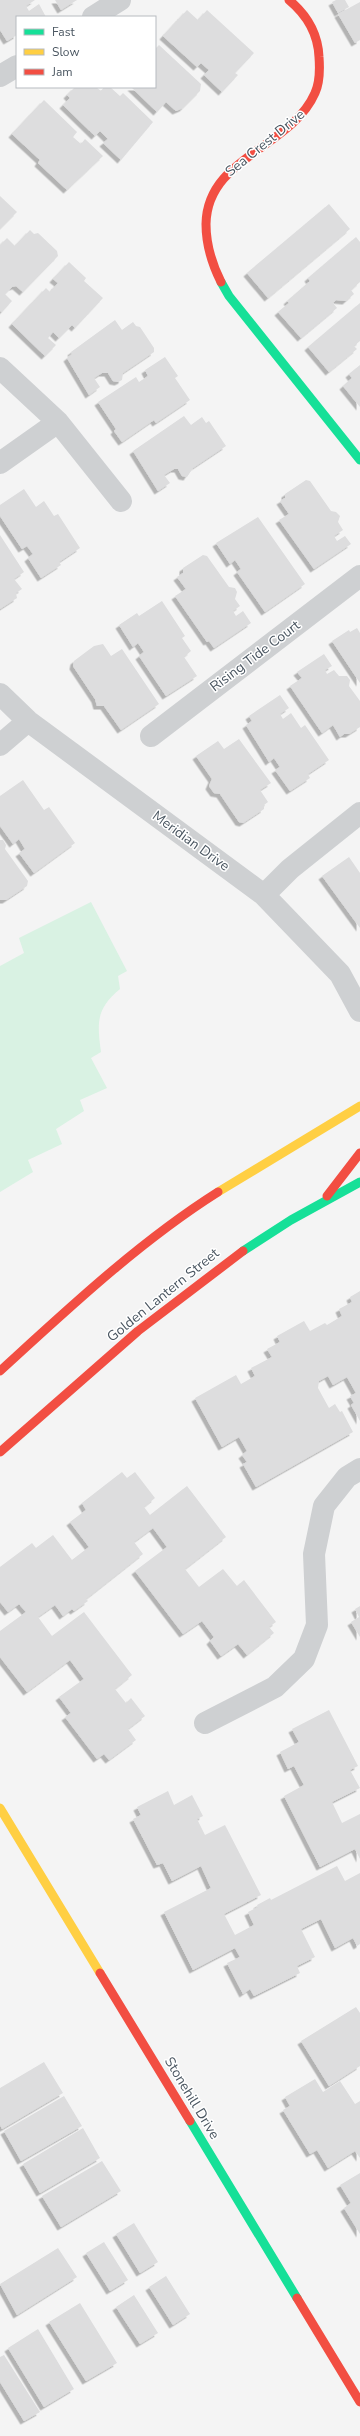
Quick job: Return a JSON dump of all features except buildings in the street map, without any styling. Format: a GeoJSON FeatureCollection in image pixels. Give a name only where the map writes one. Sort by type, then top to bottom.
{"type":"FeatureCollection","features":[{"type":"Feature","properties":{"kind":"main road","name":"Sea Crest Drive"},"geometry":{"type":"LineString","coordinates":[[289,0],[304,13],[314,28],[321,74],[317,91],[305,112],[297,121],[250,155],[221,180],[209,199],[206,225],[207,244],[220,281],[229,296],[360,460]]}},
{"type":"Feature","properties":{"kind":"main road"},"geometry":{"type":"LineString","coordinates":[[0,1371],[86,1293],[188,1211],[286,1149],[360,1106]]}},
{"type":"Feature","properties":{"kind":"main road"},"geometry":{"type":"LineString","coordinates":[[324,1200],[360,1153]]}},
{"type":"Feature","properties":{"kind":"main road","name":"Golden Lantern Street"},"geometry":{"type":"LineString","coordinates":[[0,1452],[121,1347],[225,1263],[324,1200],[360,1182]]}},
{"type":"Feature","properties":{"kind":"main road","name":"Stonehill Drive"},"geometry":{"type":"LineString","coordinates":[[0,1808],[360,2402]]}},
{"type":"Feature","properties":{"kind":"street"},"geometry":{"type":"LineString","coordinates":[[95,16],[120,0]]}},
{"type":"Feature","properties":{"kind":"street"},"geometry":{"type":"LineString","coordinates":[[0,76],[16,67]]}},
{"type":"Feature","properties":{"kind":"street"},"geometry":{"type":"LineString","coordinates":[[0,368],[58,422],[121,502]]}},
{"type":"Feature","properties":{"kind":"street"},"geometry":{"type":"LineString","coordinates":[[0,463],[58,422]]}},
{"type":"Feature","properties":{"kind":"street","name":"Rising Tide Court"},"geometry":{"type":"LineString","coordinates":[[151,736],[360,576]]}},
{"type":"Feature","properties":{"kind":"street","name":"Meridian Drive"},"geometry":{"type":"LineString","coordinates":[[0,694],[28,721],[264,895],[340,974],[360,1011]]}},
{"type":"Feature","properties":{"kind":"street"},"geometry":{"type":"LineString","coordinates":[[0,745],[28,721]]}},
{"type":"Feature","properties":{"kind":"street"},"geometry":{"type":"LineString","coordinates":[[264,895],[290,869],[360,813]]}},
{"type":"Feature","properties":{"kind":"street"},"geometry":{"type":"LineString","coordinates":[[205,1723],[275,1687],[304,1659],[318,1625],[314,1554],[324,1506],[347,1476],[360,1469]]}},
{"type":"Feature","properties":{"kind":"green space"},"geometry":{"type":"Polygon","coordinates":[[[91,902],[127,971],[118,976],[120,989],[106,1003],[102,1010],[99,1024],[101,1052],[91,1058],[107,1088],[80,1100],[84,1111],[56,1129],[62,1144],[28,1160],[33,1172],[0,1192],[0,966],[24,953],[19,938],[91,902]]]}},
{"type":"Feature","properties":{"kind":"traffic: fast"},"geometry":{"type":"LineString","coordinates":[[221,282],[229,296],[360,460]]}},
{"type":"Feature","properties":{"kind":"traffic: fast"},"geometry":{"type":"LineString","coordinates":[[243,1251],[291,1220],[360,1182]]}},
{"type":"Feature","properties":{"kind":"traffic: fast"},"geometry":{"type":"LineString","coordinates":[[190,2121],[297,2298]]}},
{"type":"Feature","properties":{"kind":"traffic: slow"},"geometry":{"type":"LineString","coordinates":[[218,1192],[360,1106]]}},
{"type":"Feature","properties":{"kind":"traffic: slow"},"geometry":{"type":"LineString","coordinates":[[0,1808],[100,1973]]}},
{"type":"Feature","properties":{"kind":"traffic: jam"},"geometry":{"type":"LineString","coordinates":[[221,282],[208,247],[206,224],[210,201],[220,183],[235,168],[288,127],[303,112],[315,93],[318,85],[319,57],[314,32],[306,18],[289,0]]}},
{"type":"Feature","properties":{"kind":"traffic: jam"},"geometry":{"type":"LineString","coordinates":[[327,1196],[360,1153]]}},
{"type":"Feature","properties":{"kind":"traffic: jam"},"geometry":{"type":"LineString","coordinates":[[0,1371],[78,1300],[132,1254],[189,1211],[218,1192]]}},
{"type":"Feature","properties":{"kind":"traffic: jam"},"geometry":{"type":"LineString","coordinates":[[0,1452],[138,1331],[243,1251]]}},
{"type":"Feature","properties":{"kind":"traffic: jam"},"geometry":{"type":"LineString","coordinates":[[100,1973],[190,2121]]}},
{"type":"Feature","properties":{"kind":"traffic: jam"},"geometry":{"type":"LineString","coordinates":[[297,2298],[360,2402]]}}]}
